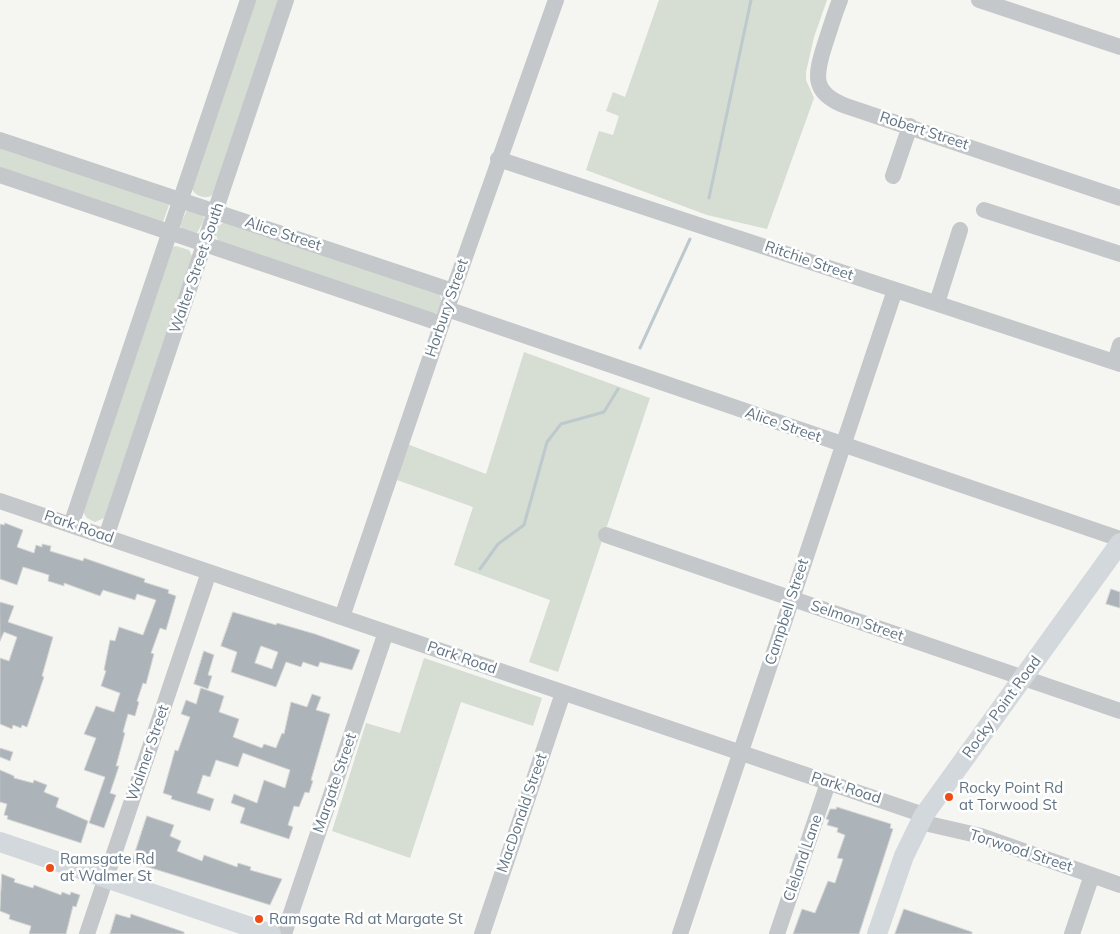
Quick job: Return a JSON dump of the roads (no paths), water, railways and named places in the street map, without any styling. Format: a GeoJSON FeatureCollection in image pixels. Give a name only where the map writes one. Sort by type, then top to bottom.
{"type":"FeatureCollection","features":[{"type":"Feature","properties":{"kind":"main road","name":"Rocky Point Road"},"geometry":{"type":"LineString","coordinates":[[877,934],[904,856],[922,818],[1120,543]]}},
{"type":"Feature","properties":{"kind":"main road"},"geometry":{"type":"LineString","coordinates":[[0,842],[271,934]]}},
{"type":"Feature","properties":{"kind":"street"},"geometry":{"type":"LineString","coordinates":[[71,525],[248,0]]}},
{"type":"Feature","properties":{"kind":"street","name":"Walter Street South"},"geometry":{"type":"LineString","coordinates":[[106,536],[286,0]]}},
{"type":"Feature","properties":{"kind":"street","name":"Horbury Street"},"geometry":{"type":"LineString","coordinates":[[342,617],[498,160],[556,0]]}},
{"type":"Feature","properties":{"kind":"street","name":"Robert Street"},"geometry":{"type":"LineString","coordinates":[[840,0],[818,68],[818,80],[822,90],[832,101],[1120,198]]}},
{"type":"Feature","properties":{"kind":"street"},"geometry":{"type":"LineString","coordinates":[[979,0],[1120,47]]}},
{"type":"Feature","properties":{"kind":"street"},"geometry":{"type":"LineString","coordinates":[[893,176],[910,126]]}},
{"type":"Feature","properties":{"kind":"street","name":"Alice Street"},"geometry":{"type":"LineString","coordinates":[[0,140],[453,291]]}},
{"type":"Feature","properties":{"kind":"street","name":"Ritchie Street"},"geometry":{"type":"LineString","coordinates":[[498,160],[1118,363]]}},
{"type":"Feature","properties":{"kind":"street","name":"Alice Street"},"geometry":{"type":"LineString","coordinates":[[0,175],[204,246],[444,317],[844,446],[1120,539]]}},
{"type":"Feature","properties":{"kind":"street"},"geometry":{"type":"LineString","coordinates":[[984,210],[1120,254]]}},
{"type":"Feature","properties":{"kind":"street"},"geometry":{"type":"LineString","coordinates":[[937,303],[960,230]]}},
{"type":"Feature","properties":{"kind":"street","name":"Campbell Street"},"geometry":{"type":"LineString","coordinates":[[680,934],[896,290]]}},
{"type":"Feature","properties":{"kind":"street"},"geometry":{"type":"LineString","coordinates":[[1118,363],[1120,344]]}},
{"type":"Feature","properties":{"kind":"street","name":"Park Road"},"geometry":{"type":"LineString","coordinates":[[0,501],[741,753],[922,818]]}},
{"type":"Feature","properties":{"kind":"street","name":"Selmon Street"},"geometry":{"type":"LineString","coordinates":[[606,535],[1120,711]]}},
{"type":"Feature","properties":{"kind":"street","name":"Walmer Street"},"geometry":{"type":"LineString","coordinates":[[87,934],[209,572]]}},
{"type":"Feature","properties":{"kind":"street","name":"Margate Street"},"geometry":{"type":"LineString","coordinates":[[284,934],[386,632]]}},
{"type":"Feature","properties":{"kind":"street","name":"MacDonald Street"},"geometry":{"type":"LineString","coordinates":[[482,934],[563,693]]}},
{"type":"Feature","properties":{"kind":"street","name":"Cleland Lane"},"geometry":{"type":"LineString","coordinates":[[777,934],[828,783]]}},
{"type":"Feature","properties":{"kind":"street","name":"Torwood Street"},"geometry":{"type":"LineString","coordinates":[[922,818],[981,836],[1120,885]]}},
{"type":"Feature","properties":{"kind":"street"},"geometry":{"type":"LineString","coordinates":[[1072,934],[1092,875]]}},
{"type":"Feature","properties":{"kind":"waterway"},"geometry":{"type":"LineString","coordinates":[[709,198],[751,0]]}},
{"type":"Feature","properties":{"kind":"waterway"},"geometry":{"type":"LineString","coordinates":[[640,348],[690,239]]}},
{"type":"Feature","properties":{"kind":"waterway"},"geometry":{"type":"LineString","coordinates":[[480,569],[498,544],[524,525],[547,442],[561,424],[604,412],[618,389]]}},
{"type":"Feature","properties":{"kind":"place","name":"Rocky Point Rd at Torwood St"},"geometry":{"type":"Point","coordinates":[949,797]}},
{"type":"Feature","properties":{"kind":"place","name":"Ramsgate Rd at Walmer St"},"geometry":{"type":"Point","coordinates":[50,868]}},
{"type":"Feature","properties":{"kind":"place","name":"Ramsgate Rd at Margate St"},"geometry":{"type":"Point","coordinates":[259,919]}}]}
